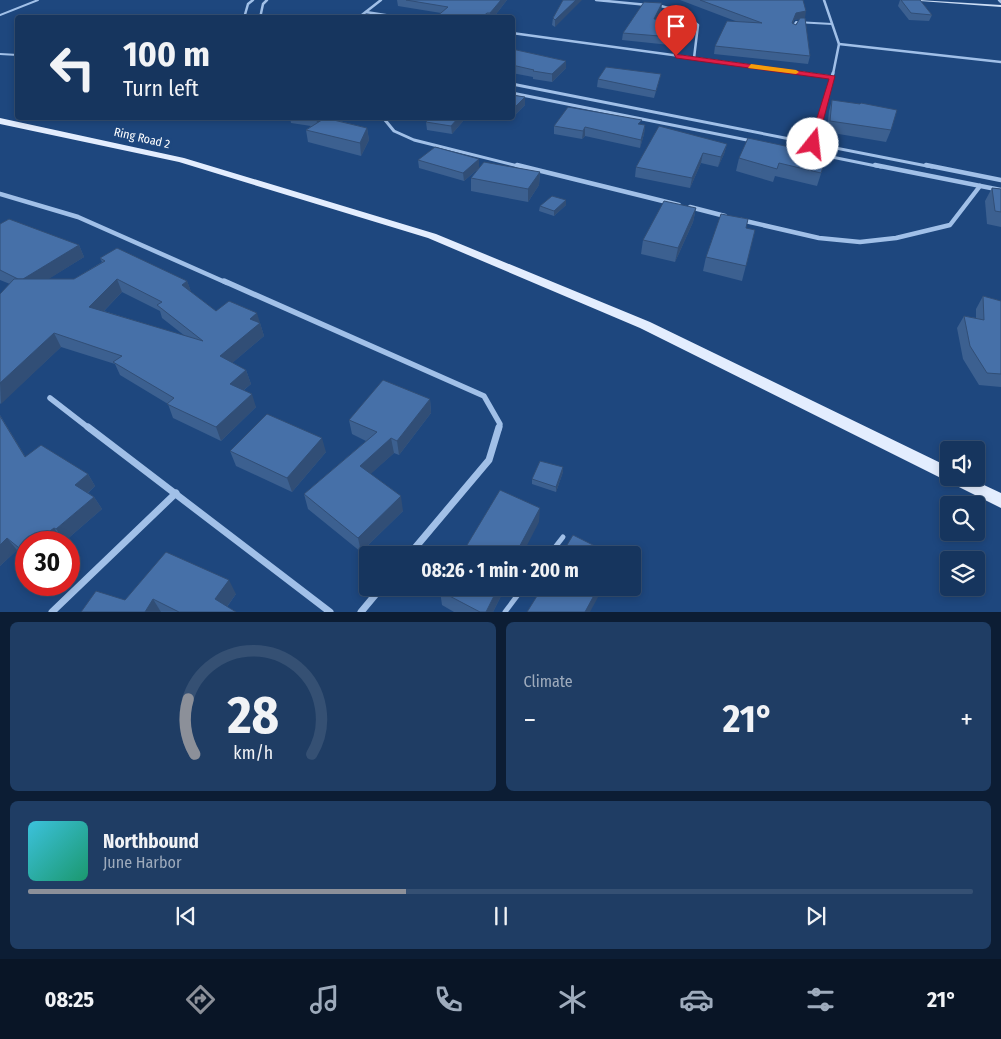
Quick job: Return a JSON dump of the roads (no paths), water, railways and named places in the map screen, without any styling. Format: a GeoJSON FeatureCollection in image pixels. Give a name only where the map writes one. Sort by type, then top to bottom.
{"type":"FeatureCollection","features":[{"type":"Feature","properties":{"kind":"main road","name":"Ring Road 2"},"geometry":{"type":"LineString","coordinates":[[0,121],[181,160],[432,236],[645,325],[940,471]]}},
{"type":"Feature","properties":{"kind":"main road"},"geometry":{"type":"LineString","coordinates":[[970,486],[1001,501]]}},
{"type":"Feature","properties":{"kind":"street"},"geometry":{"type":"LineString","coordinates":[[245,15],[248,4],[253,0]]}},
{"type":"Feature","properties":{"kind":"street"},"geometry":{"type":"LineString","coordinates":[[261,15],[263,4],[267,0]]}},
{"type":"Feature","properties":{"kind":"street"},"geometry":{"type":"LineString","coordinates":[[362,15],[381,0]]}},
{"type":"Feature","properties":{"kind":"street"},"geometry":{"type":"LineString","coordinates":[[596,0],[659,6],[680,11],[692,17],[698,26],[694,58]]}},
{"type":"Feature","properties":{"kind":"street"},"geometry":{"type":"LineString","coordinates":[[810,153],[832,77],[838,44],[824,0]]}},
{"type":"Feature","properties":{"kind":"street"},"geometry":{"type":"LineString","coordinates":[[920,0],[1000,2]]}},
{"type":"Feature","properties":{"kind":"street"},"geometry":{"type":"LineString","coordinates":[[980,0],[1000,2]]}},
{"type":"Feature","properties":{"kind":"street"},"geometry":{"type":"LineString","coordinates":[[366,12],[385,15]]}},
{"type":"Feature","properties":{"kind":"street"},"geometry":{"type":"LineString","coordinates":[[515,33],[832,77]]}},
{"type":"Feature","properties":{"kind":"street"},"geometry":{"type":"LineString","coordinates":[[838,44],[1001,62]]}},
{"type":"Feature","properties":{"kind":"street"},"geometry":{"type":"LineString","coordinates":[[515,85],[1001,180]]}},
{"type":"Feature","properties":{"kind":"street"},"geometry":{"type":"LineString","coordinates":[[515,94],[762,144]]}},
{"type":"Feature","properties":{"kind":"street"},"geometry":{"type":"LineString","coordinates":[[385,120],[394,131],[414,140],[818,238],[869,241],[896,238],[950,225],[980,186]]}},
{"type":"Feature","properties":{"kind":"street"},"geometry":{"type":"LineString","coordinates":[[801,151],[1001,190]]}},
{"type":"Feature","properties":{"kind":"street"},"geometry":{"type":"LineString","coordinates":[[0,194],[78,217],[484,396],[500,424],[489,460],[417,546]]}},
{"type":"Feature","properties":{"kind":"street"},"geometry":{"type":"LineString","coordinates":[[50,398],[330,612]]}},
{"type":"Feature","properties":{"kind":"street"},"geometry":{"type":"LineString","coordinates":[[52,612],[176,494]]}},
{"type":"Feature","properties":{"kind":"street"},"geometry":{"type":"LineString","coordinates":[[361,612],[374,596]]}},
{"type":"Feature","properties":{"kind":"lane"},"geometry":{"type":"LineString","coordinates":[[0,15],[38,0]]}},
{"type":"Feature","properties":{"kind":"lane"},"geometry":{"type":"LineString","coordinates":[[793,30],[796,22],[832,24]]}},
{"type":"Feature","properties":{"kind":"lane"},"geometry":{"type":"LineString","coordinates":[[0,54],[15,55]]}},
{"type":"Feature","properties":{"kind":"lane"},"geometry":{"type":"LineString","coordinates":[[556,546],[564,536]]}},
{"type":"Feature","properties":{"kind":"lane"},"geometry":{"type":"LineString","coordinates":[[505,612],[517,596]]}}]}
